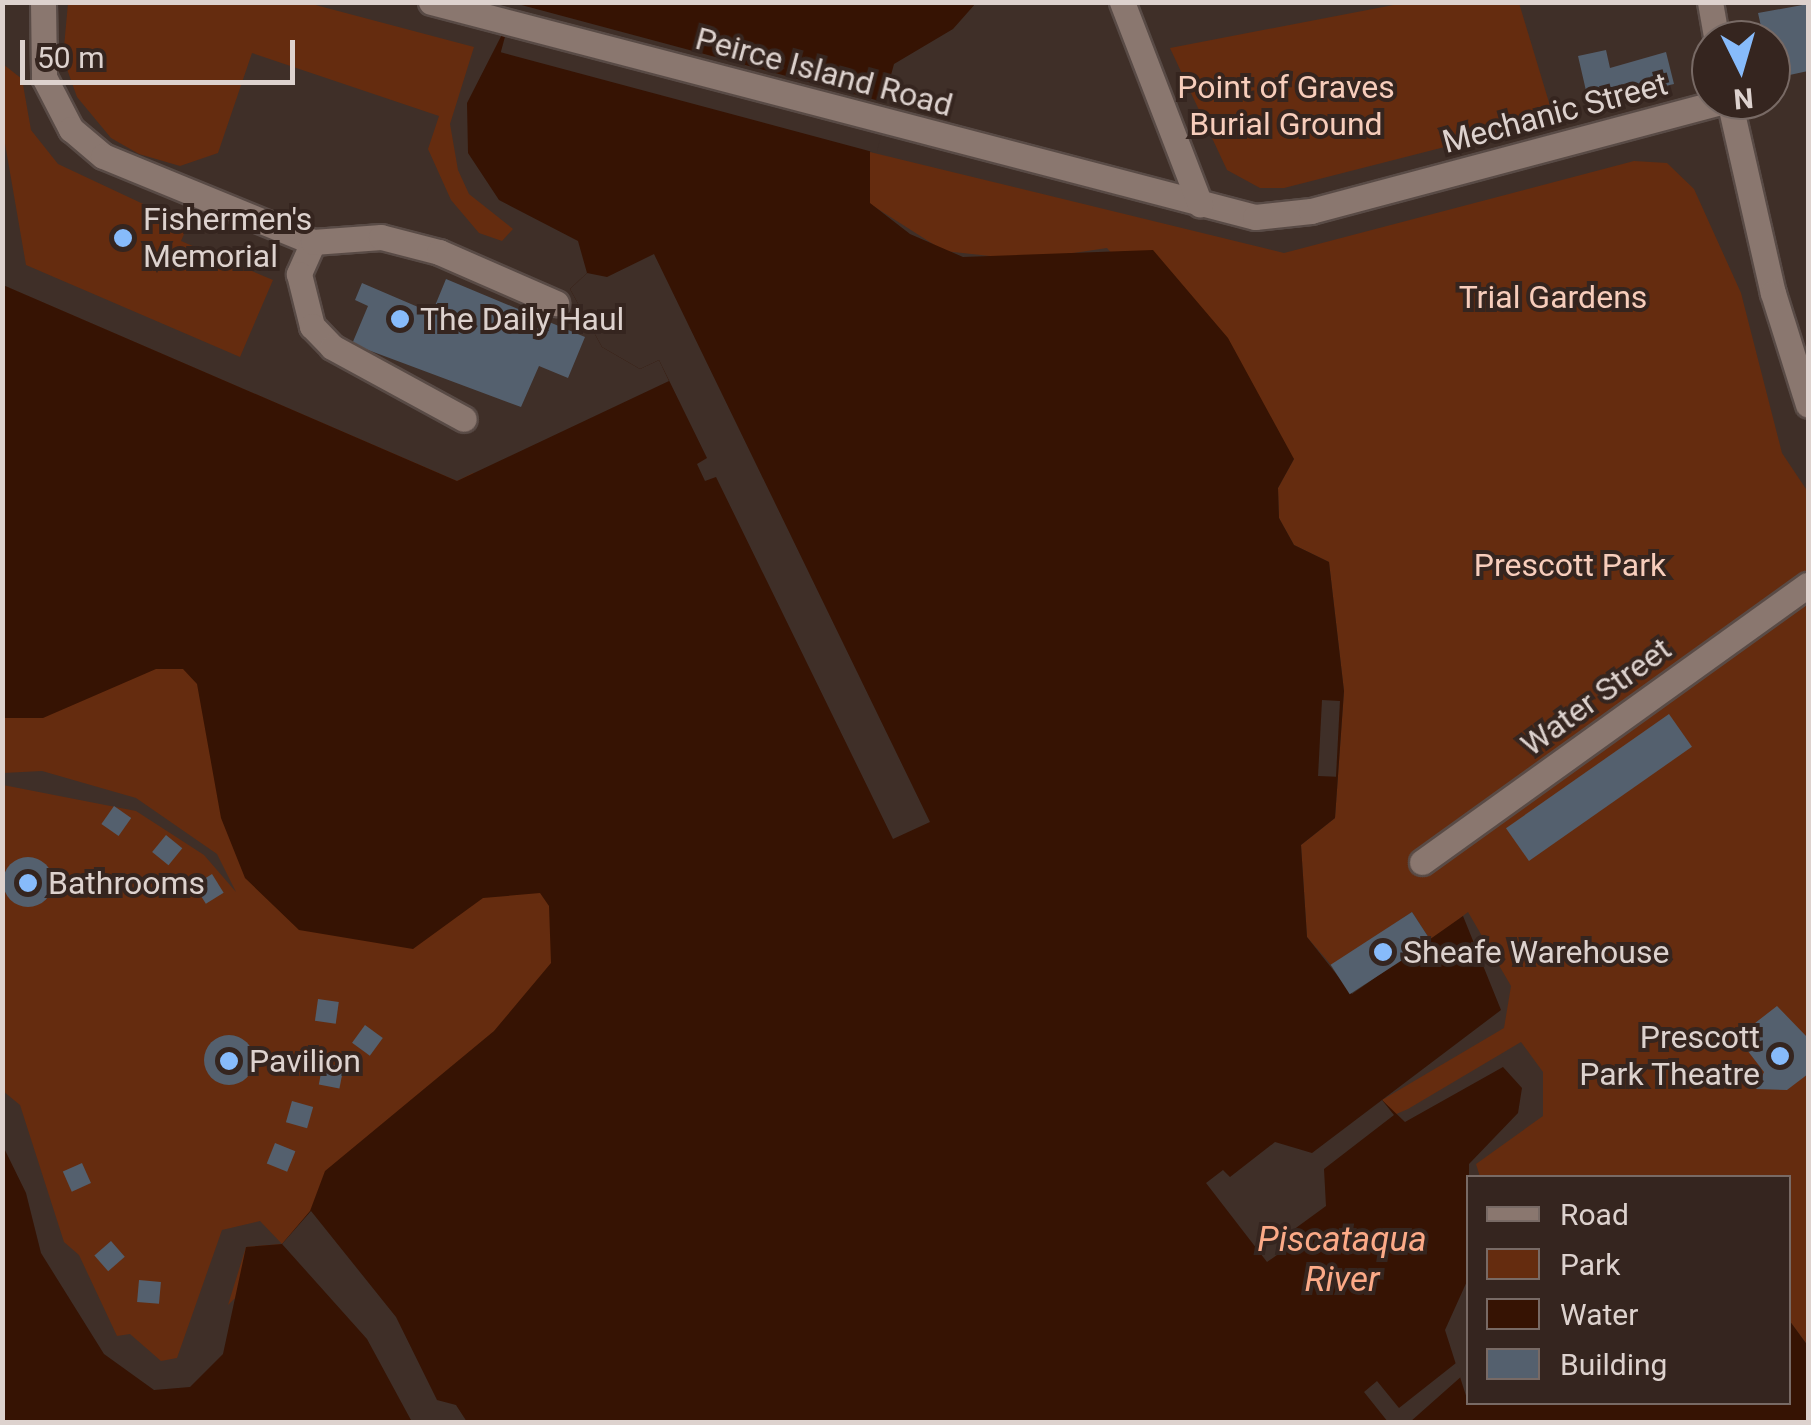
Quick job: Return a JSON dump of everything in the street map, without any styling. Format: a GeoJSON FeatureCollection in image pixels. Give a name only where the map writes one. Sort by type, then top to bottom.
{"type":"FeatureCollection","features":[{"type":"Feature","properties":{"kind":"street"},"geometry":{"type":"LineString","coordinates":[[43,2],[44,77],[71,128],[103,156],[313,242],[381,236],[439,252],[556,303]]}},
{"type":"Feature","properties":{"kind":"street","name":"Peirce Island Road"},"geometry":{"type":"LineString","coordinates":[[431,2],[1200,204]]}},
{"type":"Feature","properties":{"kind":"street"},"geometry":{"type":"LineString","coordinates":[[1122,2],[1200,204]]}},
{"type":"Feature","properties":{"kind":"street","name":"Mechanic Street"},"geometry":{"type":"LineString","coordinates":[[1200,204],[1284,217],[1691,110]]}},
{"type":"Feature","properties":{"kind":"street"},"geometry":{"type":"LineString","coordinates":[[1733,120],[1773,293],[1808,405]]}},
{"type":"Feature","properties":{"kind":"street"},"geometry":{"type":"LineString","coordinates":[[313,242],[299,274],[312,326],[332,347],[464,419]]}},
{"type":"Feature","properties":{"kind":"street","name":"Water Street"},"geometry":{"type":"LineString","coordinates":[[1422,862],[1808,585]]}},
{"type":"Feature","properties":{"kind":"green space","name":"Point of Graves Burial Ground"},"geometry":{"type":"Polygon","coordinates":[[[1409,2],[1519,3],[1554,119],[1284,188],[1260,188],[1227,170],[1170,48],[1409,2]]]}},
{"type":"Feature","properties":{"kind":"green space"},"geometry":{"type":"Polygon","coordinates":[[[68,3],[308,3],[474,47],[450,124],[458,170],[469,194],[513,229],[502,241],[479,233],[451,200],[428,149],[439,116],[252,53],[218,153],[180,166],[139,154],[111,138],[77,97],[63,58],[68,3]]]}},
{"type":"Feature","properties":{"kind":"green space"},"geometry":{"type":"Polygon","coordinates":[[[3,64],[22,79],[31,130],[58,164],[188,225],[181,241],[273,280],[240,357],[26,265],[3,132],[3,64]]]}},
{"type":"Feature","properties":{"kind":"green space","name":"Prescott Park"},"geometry":{"type":"Polygon","coordinates":[[[870,152],[1284,253],[1634,161],[1667,163],[1694,189],[1741,293],[1782,453],[1808,492],[1808,1346],[1791,1323],[1791,1175],[1479,1175],[1476,1164],[1543,1116],[1543,1072],[1521,1042],[1408,1109],[1394,1115],[1389,1109],[1382,1100],[1504,1028],[1511,986],[1468,912],[1431,941],[1412,912],[1332,966],[1307,937],[1301,845],[1335,818],[1344,691],[1329,562],[1294,545],[1279,518],[1278,488],[1294,459],[1107,248],[1027,260],[944,251],[870,204],[870,152]]]}},
{"type":"Feature","properties":{"kind":"green space"},"geometry":{"type":"Polygon","coordinates":[[[2,285],[457,481],[473,473],[691,854],[228,1305],[246,1247],[282,1244],[260,1221],[222,1230],[177,1358],[161,1361],[130,1334],[117,1336],[79,1255],[64,1242],[20,1105],[3,1091],[3,785],[136,811],[204,855],[236,892],[217,854],[136,798],[42,771],[3,773],[2,285]]]}},
{"type":"Feature","properties":{"kind":"water","name":"Piscataqua River"},"geometry":{"type":"Polygon","coordinates":[[[518,3],[976,3],[953,29],[894,64],[870,152],[870,203],[910,234],[963,257],[1153,250],[1228,338],[1294,459],[1278,488],[1279,518],[1294,545],[1329,562],[1344,691],[1335,818],[1301,845],[1307,937],[1352,994],[1463,916],[1501,1010],[1382,1100],[1405,1122],[1503,1067],[1522,1088],[1518,1113],[1469,1164],[1466,1175],[1466,1283],[1445,1330],[1466,1405],[1791,1405],[1791,1323],[1808,1346],[1808,1422],[3,1422],[2,1144],[26,1193],[41,1253],[104,1354],[154,1390],[190,1387],[223,1354],[246,1247],[282,1244],[310,1211],[325,1171],[494,1031],[551,963],[549,906],[540,893],[483,898],[413,949],[299,930],[245,878],[221,818],[197,684],[183,669],[156,669],[43,718],[3,718],[3,285],[457,481],[669,381],[659,360],[640,369],[602,347],[570,289],[587,273],[578,241],[499,200],[468,153],[467,103],[518,3]]]}},
{"type":"Feature","properties":{"kind":"pier"},"geometry":{"type":"Polygon","coordinates":[[[514,3],[890,104],[877,153],[501,52],[514,3]]]}},
{"type":"Feature","properties":{"kind":"pier"},"geometry":{"type":"Polygon","coordinates":[[[654,254],[930,822],[893,839],[716,477],[705,481],[697,464],[707,458],[659,360],[640,369],[602,347],[570,289],[587,273],[607,277],[654,254]]]}},
{"type":"Feature","properties":{"kind":"pier"},"geometry":{"type":"Polygon","coordinates":[[[1322,700],[1340,701],[1336,777],[1318,776],[1322,700]]]}},
{"type":"Feature","properties":{"kind":"pier"},"geometry":{"type":"Polygon","coordinates":[[[1382,1100],[1394,1115],[1324,1169],[1326,1206],[1278,1241],[1284,1250],[1267,1262],[1206,1183],[1223,1170],[1230,1177],[1275,1142],[1312,1153],[1382,1100]]]}},
{"type":"Feature","properties":{"kind":"pier"},"geometry":{"type":"Polygon","coordinates":[[[311,1211],[396,1317],[437,1400],[456,1405],[467,1422],[412,1422],[367,1339],[282,1244],[311,1211]]]}},
{"type":"Feature","properties":{"kind":"pier"},"geometry":{"type":"Polygon","coordinates":[[[1456,1363],[1463,1375],[1410,1422],[1388,1422],[1364,1392],[1377,1381],[1399,1408],[1456,1363]]]}},
{"type":"Feature","properties":{"kind":"building"},"geometry":{"type":"Polygon","coordinates":[[[1808,4],[1808,71],[1791,75],[1791,20],[1760,20],[1758,13],[1808,4]]]}},
{"type":"Feature","properties":{"kind":"building"},"geometry":{"type":"Polygon","coordinates":[[[1606,50],[1610,68],[1666,52],[1674,84],[1630,94],[1627,83],[1587,95],[1578,56],[1606,50]]]}},
{"type":"Feature","properties":{"kind":"building"},"geometry":{"type":"Polygon","coordinates":[[[446,279],[585,337],[568,378],[539,366],[521,407],[352,344],[368,306],[355,300],[362,283],[432,313],[446,279]]]}},
{"type":"Feature","properties":{"kind":"building"},"geometry":{"type":"Polygon","coordinates":[[[1669,714],[1692,747],[1529,861],[1506,828],[1669,714]]]}},
{"type":"Feature","properties":{"kind":"building"},"geometry":{"type":"Polygon","coordinates":[[[114,806],[131,818],[119,836],[101,824],[114,806]]]}},
{"type":"Feature","properties":{"kind":"building"},"geometry":{"type":"Polygon","coordinates":[[[166,835],[182,848],[168,865],[152,852],[166,835]]]}},
{"type":"Feature","properties":{"kind":"building","name":"Bathrooms"},"geometry":{"type":"Polygon","coordinates":[[[28,857],[45,865],[53,882],[45,899],[28,907],[11,899],[3,882],[11,865],[28,857]]]}},
{"type":"Feature","properties":{"kind":"building"},"geometry":{"type":"Polygon","coordinates":[[[212,874],[224,893],[206,904],[194,885],[212,874]]]}},
{"type":"Feature","properties":{"kind":"building","name":"Sheafe Warehouse"},"geometry":{"type":"Polygon","coordinates":[[[1412,912],[1431,941],[1350,994],[1331,965],[1412,912]]]}},
{"type":"Feature","properties":{"kind":"building"},"geometry":{"type":"Polygon","coordinates":[[[318,999],[339,1002],[336,1024],[315,1021],[318,999]]]}},
{"type":"Feature","properties":{"kind":"building","name":"Prescott Park Theatre"},"geometry":{"type":"Polygon","coordinates":[[[1777,1006],[1808,1038],[1808,1074],[1787,1090],[1756,1089],[1764,1072],[1737,1037],[1777,1006]]]}},
{"type":"Feature","properties":{"kind":"building"},"geometry":{"type":"Polygon","coordinates":[[[365,1025],[383,1038],[370,1056],[352,1043],[365,1025]]]}},
{"type":"Feature","properties":{"kind":"building","name":"Pavilion"},"geometry":{"type":"Polygon","coordinates":[[[229,1035],[246,1043],[254,1060],[246,1077],[229,1085],[212,1077],[204,1060],[212,1043],[229,1035]]]}},
{"type":"Feature","properties":{"kind":"building"},"geometry":{"type":"Polygon","coordinates":[[[323,1063],[344,1067],[339,1089],[319,1085],[323,1063]]]}},
{"type":"Feature","properties":{"kind":"building"},"geometry":{"type":"Polygon","coordinates":[[[292,1101],[313,1107],[307,1128],[286,1122],[292,1101]]]}},
{"type":"Feature","properties":{"kind":"building"},"geometry":{"type":"Polygon","coordinates":[[[275,1143],[295,1151],[287,1172],[267,1163],[275,1143]]]}},
{"type":"Feature","properties":{"kind":"building"},"geometry":{"type":"Polygon","coordinates":[[[82,1163],[91,1183],[72,1192],[63,1172],[82,1163]]]}},
{"type":"Feature","properties":{"kind":"building"},"geometry":{"type":"Polygon","coordinates":[[[111,1241],[125,1257],[108,1271],[94,1255],[111,1241]]]}},
{"type":"Feature","properties":{"kind":"building"},"geometry":{"type":"Polygon","coordinates":[[[139,1280],[161,1282],[159,1304],[137,1302],[139,1280]]]}},
{"type":"Feature","properties":{"kind":"place","name":"Fishermen's Memorial"},"geometry":{"type":"Point","coordinates":[123,238]}},
{"type":"Feature","properties":{"kind":"place","name":"The Daily Haul"},"geometry":{"type":"Point","coordinates":[400,319]}},
{"type":"Feature","properties":{"kind":"place","name":"Bathrooms"},"geometry":{"type":"Point","coordinates":[28,883]}},
{"type":"Feature","properties":{"kind":"place","name":"Sheafe Warehouse"},"geometry":{"type":"Point","coordinates":[1383,952]}},
{"type":"Feature","properties":{"kind":"place","name":"Prescott Park Theatre"},"geometry":{"type":"Point","coordinates":[1780,1056]}},
{"type":"Feature","properties":{"kind":"place","name":"Pavilion"},"geometry":{"type":"Point","coordinates":[229,1061]}},
{"type":"Feature","properties":{"kind":"park label","name":"Trial Gardens"},"geometry":{"type":"Point","coordinates":[1553,297]}}]}
